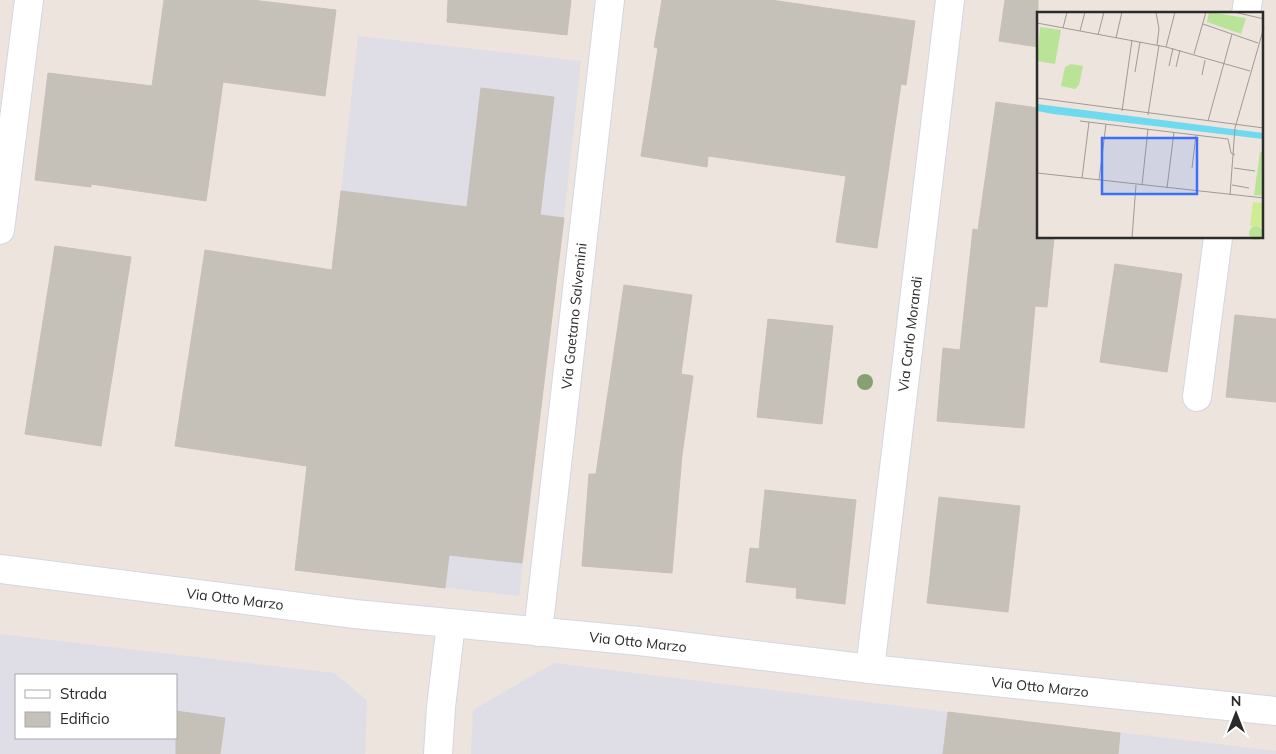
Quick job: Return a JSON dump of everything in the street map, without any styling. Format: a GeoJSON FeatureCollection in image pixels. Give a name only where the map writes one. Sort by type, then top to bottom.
{"type":"FeatureCollection","features":[{"type":"Feature","properties":{"kind":"street"},"geometry":{"type":"LineString","coordinates":[[0,230],[29,0]]}},
{"type":"Feature","properties":{"kind":"street","name":"Via Gaetano Salvemini"},"geometry":{"type":"LineString","coordinates":[[538,632],[610,0]]}},
{"type":"Feature","properties":{"kind":"street","name":"Via Carlo Morandi"},"geometry":{"type":"LineString","coordinates":[[870,669],[950,0]]}},
{"type":"Feature","properties":{"kind":"street"},"geometry":{"type":"LineString","coordinates":[[1197,397],[1218,239]]}},
{"type":"Feature","properties":{"kind":"street","name":"Via Otto Marzo"},"geometry":{"type":"LineString","coordinates":[[0,569],[355,614],[639,641],[870,669],[1276,711]]}},
{"type":"Feature","properties":{"kind":"street"},"geometry":{"type":"LineString","coordinates":[[438,754],[442,698],[451,624]]}},
{"type":"Feature","properties":{"kind":"shaded area"},"geometry":{"type":"Polygon","coordinates":[[[358,36],[581,61],[519,596],[295,570],[358,36]]]}},
{"type":"Feature","properties":{"kind":"shaded area"},"geometry":{"type":"Polygon","coordinates":[[[0,634],[334,673],[367,700],[365,754],[0,754],[0,634]]]}},
{"type":"Feature","properties":{"kind":"shaded area"},"geometry":{"type":"Polygon","coordinates":[[[554,663],[1276,751],[1276,754],[471,754],[473,710],[554,663]]]}},
{"type":"Feature","properties":{"kind":"building"},"geometry":{"type":"Polygon","coordinates":[[[164,0],[252,0],[336,10],[325,96],[223,82],[206,201],[91,184],[91,187],[35,180],[48,73],[152,86],[164,0]]]}},
{"type":"Feature","properties":{"kind":"building"},"geometry":{"type":"Polygon","coordinates":[[[448,0],[571,0],[567,35],[447,22],[448,0]]]}},
{"type":"Feature","properties":{"kind":"building"},"geometry":{"type":"Polygon","coordinates":[[[662,0],[771,0],[915,21],[906,85],[901,84],[877,248],[836,242],[846,176],[708,156],[707,167],[641,156],[658,48],[654,47],[662,0]]]}},
{"type":"Feature","properties":{"kind":"building"},"geometry":{"type":"Polygon","coordinates":[[[1005,0],[1038,0],[1037,47],[999,41],[1005,0]]]}},
{"type":"Feature","properties":{"kind":"building"},"geometry":{"type":"Polygon","coordinates":[[[481,88],[554,97],[540,215],[564,218],[522,563],[449,555],[445,588],[295,570],[307,466],[175,446],[205,250],[332,270],[341,191],[467,207],[481,88]]]}},
{"type":"Feature","properties":{"kind":"building"},"geometry":{"type":"Polygon","coordinates":[[[996,102],[1037,108],[1037,239],[1054,239],[1047,307],[1035,306],[1024,428],[937,421],[943,348],[960,350],[973,229],[978,230],[996,102]]]}},
{"type":"Feature","properties":{"kind":"building"},"geometry":{"type":"Polygon","coordinates":[[[55,246],[131,257],[101,446],[25,434],[55,246]]]}},
{"type":"Feature","properties":{"kind":"building"},"geometry":{"type":"Polygon","coordinates":[[[1115,264],[1182,274],[1167,372],[1100,362],[1115,264]]]}},
{"type":"Feature","properties":{"kind":"building"},"geometry":{"type":"Polygon","coordinates":[[[624,285],[692,295],[681,374],[693,376],[682,455],[672,573],[582,566],[589,474],[596,474],[624,285]]]}},
{"type":"Feature","properties":{"kind":"building"},"geometry":{"type":"Polygon","coordinates":[[[1235,315],[1276,319],[1276,402],[1226,397],[1235,315]]]}},
{"type":"Feature","properties":{"kind":"building"},"geometry":{"type":"Polygon","coordinates":[[[768,319],[833,326],[822,424],[757,417],[768,319]]]}},
{"type":"Feature","properties":{"kind":"building"},"geometry":{"type":"Polygon","coordinates":[[[765,490],[856,500],[845,604],[796,598],[797,588],[746,582],[750,548],[759,549],[765,490]]]}},
{"type":"Feature","properties":{"kind":"building"},"geometry":{"type":"Polygon","coordinates":[[[939,497],[1020,506],[1008,612],[927,603],[939,497]]]}},
{"type":"Feature","properties":{"kind":"building"},"geometry":{"type":"Polygon","coordinates":[[[178,711],[225,718],[220,754],[176,754],[178,711]]]}},
{"type":"Feature","properties":{"kind":"building"},"geometry":{"type":"Polygon","coordinates":[[[948,712],[1120,733],[1118,754],[943,754],[948,712]]]}}]}
